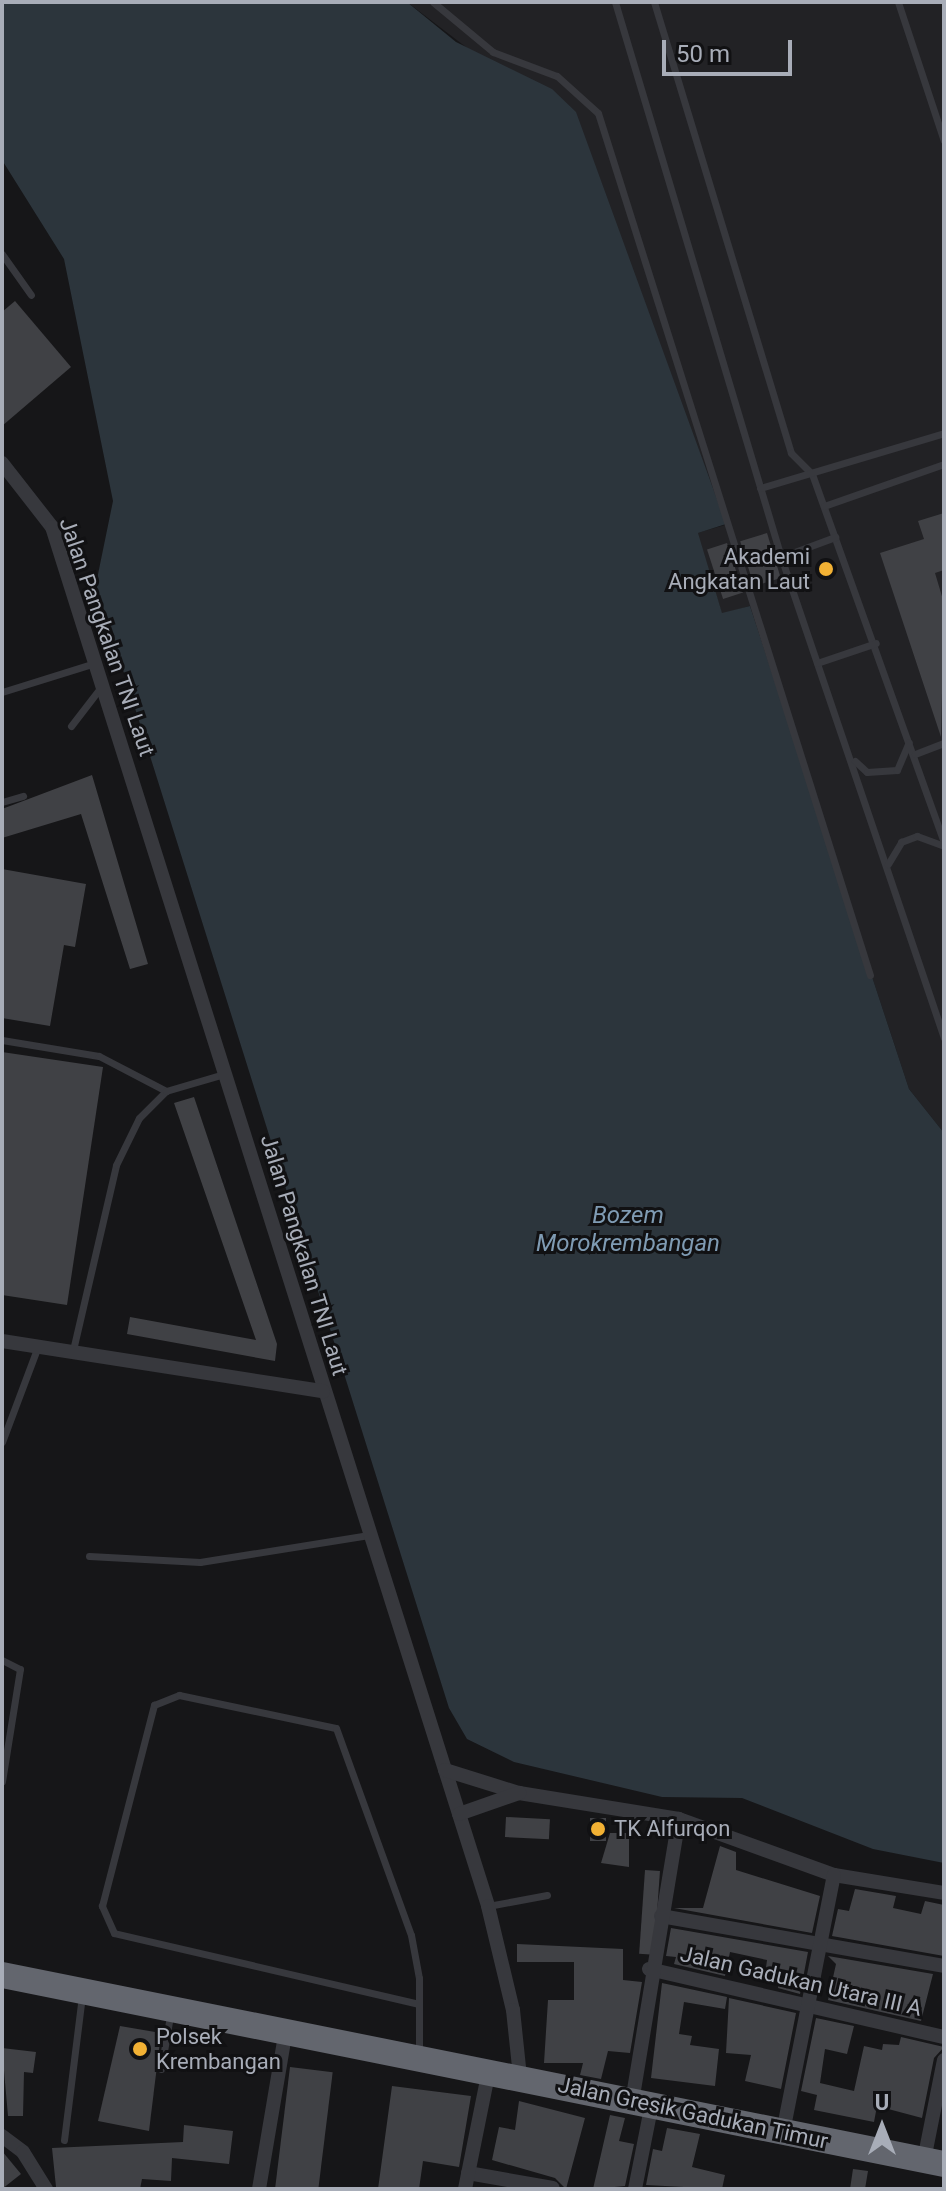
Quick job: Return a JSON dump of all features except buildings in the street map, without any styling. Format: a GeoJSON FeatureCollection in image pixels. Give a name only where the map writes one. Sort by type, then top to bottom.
{"type":"FeatureCollection","features":[{"type":"Feature","properties":{"kind":"highway","name":"Jalan Gresik Gadukan Timur"},"geometry":{"type":"LineString","coordinates":[[2,1975],[489,2070],[642,2105],[934,2162]]}},
{"type":"Feature","properties":{"kind":"street","name":"Jalan Pangkalan TNI Laut"},"geometry":{"type":"LineString","coordinates":[[2,463],[52,527],[488,1906],[513,2010],[520,2077]]}},
{"type":"Feature","properties":{"kind":"street"},"geometry":{"type":"LineString","coordinates":[[2,1341],[323,1391]]}},
{"type":"Feature","properties":{"kind":"street"},"geometry":{"type":"LineString","coordinates":[[445,1770],[519,1793],[679,1819],[834,1875],[944,1893]]}},
{"type":"Feature","properties":{"kind":"street"},"geometry":{"type":"LineString","coordinates":[[459,1814],[519,1793]]}},
{"type":"Feature","properties":{"kind":"street"},"geometry":{"type":"LineString","coordinates":[[635,2189],[649,1969],[679,1819]]}},
{"type":"Feature","properties":{"kind":"street"},"geometry":{"type":"LineString","coordinates":[[783,2132],[805,2001],[834,1875]]}},
{"type":"Feature","properties":{"kind":"street"},"geometry":{"type":"LineString","coordinates":[[661,1916],[944,1966]]}},
{"type":"Feature","properties":{"kind":"street","name":"Jalan Gadukan Utara III A"},"geometry":{"type":"LineString","coordinates":[[649,1969],[805,2001],[944,2037]]}},
{"type":"Feature","properties":{"kind":"street"},"geometry":{"type":"LineString","coordinates":[[259,2189],[286,2030]]}},
{"type":"Feature","properties":{"kind":"street"},"geometry":{"type":"LineString","coordinates":[[934,2162],[944,2060]]}},
{"type":"Feature","properties":{"kind":"street"},"geometry":{"type":"LineString","coordinates":[[465,2189],[489,2070]]}},
{"type":"Feature","properties":{"kind":"street"},"geometry":{"type":"LineString","coordinates":[[2,2136],[23,2152],[46,2189]]}},
{"type":"Feature","properties":{"kind":"street"},"geometry":{"type":"LineString","coordinates":[[468,2173],[553,2188]]}},
{"type":"Feature","properties":{"kind":"lane"},"geometry":{"type":"LineString","coordinates":[[433,2],[493,52],[557,76],[598,113],[870,975]]}},
{"type":"Feature","properties":{"kind":"lane"},"geometry":{"type":"LineString","coordinates":[[615,2],[781,557],[853,760],[944,1038]]}},
{"type":"Feature","properties":{"kind":"lane"},"geometry":{"type":"LineString","coordinates":[[654,2],[791,453],[812,474],[876,643],[944,844]]}},
{"type":"Feature","properties":{"kind":"lane"},"geometry":{"type":"LineString","coordinates":[[898,2],[944,141]]}},
{"type":"Feature","properties":{"kind":"lane"},"geometry":{"type":"LineString","coordinates":[[2,254],[31,295]]}},
{"type":"Feature","properties":{"kind":"lane"},"geometry":{"type":"LineString","coordinates":[[760,488],[944,433]]}},
{"type":"Feature","properties":{"kind":"lane"},"geometry":{"type":"LineString","coordinates":[[824,506],[944,464]]}},
{"type":"Feature","properties":{"kind":"lane"},"geometry":{"type":"LineString","coordinates":[[781,557],[835,537]]}},
{"type":"Feature","properties":{"kind":"lane"},"geometry":{"type":"LineString","coordinates":[[817,663],[876,643]]}},
{"type":"Feature","properties":{"kind":"lane"},"geometry":{"type":"LineString","coordinates":[[2,692],[95,663]]}},
{"type":"Feature","properties":{"kind":"lane"},"geometry":{"type":"LineString","coordinates":[[71,726],[102,686]]}},
{"type":"Feature","properties":{"kind":"lane"},"geometry":{"type":"LineString","coordinates":[[853,760],[884,774],[897,770],[909,742]]}},
{"type":"Feature","properties":{"kind":"lane"},"geometry":{"type":"LineString","coordinates":[[915,754],[944,743]]}},
{"type":"Feature","properties":{"kind":"lane"},"geometry":{"type":"LineString","coordinates":[[2,802],[23,796]]}},
{"type":"Feature","properties":{"kind":"lane"},"geometry":{"type":"LineString","coordinates":[[888,864],[901,842],[917,836],[944,844]]}},
{"type":"Feature","properties":{"kind":"lane"},"geometry":{"type":"LineString","coordinates":[[2,1040],[99,1056],[166,1091]]}},
{"type":"Feature","properties":{"kind":"lane"},"geometry":{"type":"LineString","coordinates":[[73,1350],[116,1165],[139,1118],[166,1091],[224,1074]]}},
{"type":"Feature","properties":{"kind":"lane"},"geometry":{"type":"LineString","coordinates":[[2,1442],[38,1346]]}},
{"type":"Feature","properties":{"kind":"lane"},"geometry":{"type":"LineString","coordinates":[[2,1416],[12,1417]]}},
{"type":"Feature","properties":{"kind":"lane"},"geometry":{"type":"LineString","coordinates":[[89,1556],[200,1562],[369,1535]]}},
{"type":"Feature","properties":{"kind":"lane"},"geometry":{"type":"LineString","coordinates":[[2,1660],[20,1669],[2,1782]]}},
{"type":"Feature","properties":{"kind":"lane"},"geometry":{"type":"LineString","coordinates":[[419,2004],[128,1942],[114,1933],[102,1906],[154,1705],[179,1695],[336,1728],[411,1935],[419,2004],[419,2057]]}},
{"type":"Feature","properties":{"kind":"lane"},"geometry":{"type":"LineString","coordinates":[[488,1906],[547,1895]]}},
{"type":"Feature","properties":{"kind":"lane"},"geometry":{"type":"LineString","coordinates":[[64,2140],[82,1991]]}},
{"type":"Feature","properties":{"kind":"lane"},"geometry":{"type":"LineString","coordinates":[[161,2069],[172,2008]]}},
{"type":"Feature","properties":{"kind":"shaded area","name":"Akademi Angkatan Laut"},"geometry":{"type":"Polygon","coordinates":[[[407,2],[944,2],[944,1133],[909,1089],[750,606],[722,614],[697,533],[725,525],[479,57],[407,2]]]}},
{"type":"Feature","properties":{"kind":"water","name":"Bozem Morokrembangan"},"geometry":{"type":"Polygon","coordinates":[[[2,2],[407,2],[456,42],[552,89],[576,112],[726,524],[698,533],[722,613],[750,606],[909,1089],[944,1133],[944,1863],[873,1849],[742,1798],[662,1797],[514,1762],[467,1739],[449,1708],[96,584],[113,501],[64,259],[2,160],[2,2]]]}},
{"type":"Feature","properties":{"kind":"place","name":"Akademi Angkatan Laut"},"geometry":{"type":"Point","coordinates":[826,569]}},
{"type":"Feature","properties":{"kind":"place","name":"TK Alfurqon"},"geometry":{"type":"Point","coordinates":[598,1829]}},
{"type":"Feature","properties":{"kind":"place","name":"Polsek Krembangan"},"geometry":{"type":"Point","coordinates":[140,2049]}}]}
